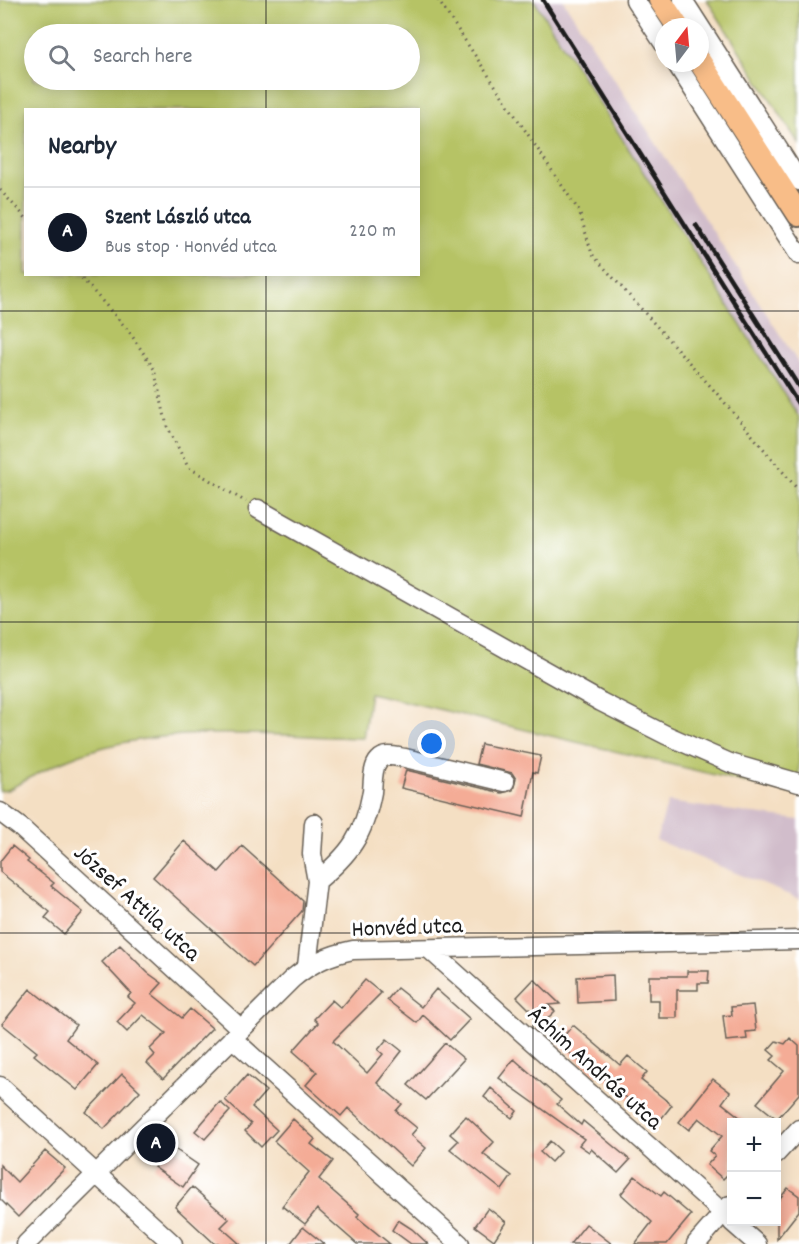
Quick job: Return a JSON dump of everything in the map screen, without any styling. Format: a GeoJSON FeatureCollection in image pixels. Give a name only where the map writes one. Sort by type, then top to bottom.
{"type":"FeatureCollection","features":[{"type":"Feature","properties":{"kind":"main road"},"geometry":{"type":"LineString","coordinates":[[660,0],[672,18]]}},
{"type":"Feature","properties":{"kind":"main road"},"geometry":{"type":"LineString","coordinates":[[706,72],[799,215]]}},
{"type":"Feature","properties":{"kind":"street"},"geometry":{"type":"LineString","coordinates":[[635,0],[655,30]]}},
{"type":"Feature","properties":{"kind":"street"},"geometry":{"type":"LineString","coordinates":[[683,0],[799,181]]}},
{"type":"Feature","properties":{"kind":"street"},"geometry":{"type":"LineString","coordinates":[[682,72],[799,255]]}},
{"type":"Feature","properties":{"kind":"street"},"geometry":{"type":"LineString","coordinates":[[258,509],[647,726],[730,763],[799,783]]}},
{"type":"Feature","properties":{"kind":"street"},"geometry":{"type":"LineString","coordinates":[[317,881],[343,860],[358,840],[372,794],[376,763],[381,758],[392,756],[405,758],[505,782]]}},
{"type":"Feature","properties":{"kind":"street","name":"József Attila utca"},"geometry":{"type":"LineString","coordinates":[[0,812],[20,827],[460,1244]]}},
{"type":"Feature","properties":{"kind":"street"},"geometry":{"type":"LineString","coordinates":[[307,966],[317,881],[312,854],[314,823]]}},
{"type":"Feature","properties":{"kind":"street","name":"Honvéd utca"},"geometry":{"type":"LineString","coordinates":[[26,1244],[307,966],[331,954],[353,950],[799,940]]}},
{"type":"Feature","properties":{"kind":"street","name":"Áchim András utca"},"geometry":{"type":"LineString","coordinates":[[429,949],[727,1212]]}},
{"type":"Feature","properties":{"kind":"street"},"geometry":{"type":"LineString","coordinates":[[0,1086],[173,1244]]}},
{"type":"Feature","properties":{"kind":"street"},"geometry":{"type":"LineString","coordinates":[[781,1149],[799,1129]]}},
{"type":"Feature","properties":{"kind":"street"},"geometry":{"type":"LineString","coordinates":[[696,1244],[727,1218]]}},
{"type":"Feature","properties":{"kind":"street","name":"Áchim András utca"},"geometry":{"type":"LineString","coordinates":[[740,1226],[757,1244]]}},
{"type":"Feature","properties":{"kind":"path"},"geometry":{"type":"LineString","coordinates":[[438,0],[579,212],[592,254],[720,397],[799,490]]}},
{"type":"Feature","properties":{"kind":"path"},"geometry":{"type":"LineString","coordinates":[[0,190],[24,216]]}},
{"type":"Feature","properties":{"kind":"path"},"geometry":{"type":"LineString","coordinates":[[80,276],[128,330],[154,369],[167,426],[188,467],[258,509]]}},
{"type":"Feature","properties":{"kind":"shaded area"},"geometry":{"type":"Polygon","coordinates":[[[534,0],[563,0],[799,364],[799,417],[534,0]]]}},
{"type":"Feature","properties":{"kind":"shaded area"},"geometry":{"type":"Polygon","coordinates":[[[668,802],[799,820],[799,899],[656,840],[668,802]]]}},
{"type":"Feature","properties":{"kind":"green space"},"geometry":{"type":"Polygon","coordinates":[[[0,0],[534,0],[799,417],[799,795],[370,693],[363,738],[260,734],[191,734],[157,737],[90,751],[48,768],[8,790],[0,791],[0,0]]]}},
{"type":"Feature","properties":{"kind":"green space"},"geometry":{"type":"Polygon","coordinates":[[[707,0],[799,0],[799,144],[707,0]]]}},
{"type":"Feature","properties":{"kind":"building"},"geometry":{"type":"Polygon","coordinates":[[[481,744],[541,756],[537,773],[533,772],[524,817],[401,788],[406,770],[502,793],[513,790],[516,779],[512,773],[476,764],[481,744]]]}},
{"type":"Feature","properties":{"kind":"building"},"geometry":{"type":"Polygon","coordinates":[[[184,841],[219,872],[242,846],[303,901],[302,911],[253,966],[153,877],[184,841]]]}},
{"type":"Feature","properties":{"kind":"building"},"geometry":{"type":"Polygon","coordinates":[[[12,846],[29,860],[27,862],[54,883],[51,886],[83,912],[64,934],[45,918],[50,912],[0,872],[0,861],[12,846]]]}},
{"type":"Feature","properties":{"kind":"building"},"geometry":{"type":"Polygon","coordinates":[[[120,945],[148,973],[162,983],[152,994],[182,1018],[190,1009],[212,1028],[163,1079],[147,1063],[155,1055],[150,1049],[166,1033],[143,1015],[127,1032],[117,1022],[135,1003],[128,997],[131,993],[102,962],[120,945]]]}},
{"type":"Feature","properties":{"kind":"building"},"geometry":{"type":"Polygon","coordinates":[[[687,971],[709,971],[708,983],[698,983],[698,990],[677,990],[677,1018],[659,1018],[659,1000],[649,1000],[649,976],[687,976],[687,971]]]}},
{"type":"Feature","properties":{"kind":"building"},"geometry":{"type":"Polygon","coordinates":[[[613,975],[614,1001],[578,1003],[577,977],[613,975]]]}},
{"type":"Feature","properties":{"kind":"building"},"geometry":{"type":"Polygon","coordinates":[[[534,979],[560,1004],[548,1005],[555,1011],[543,1023],[517,997],[534,979]]]}},
{"type":"Feature","properties":{"kind":"building"},"geometry":{"type":"Polygon","coordinates":[[[365,980],[381,993],[333,1041],[367,1073],[383,1054],[378,1050],[387,1039],[402,1051],[377,1083],[402,1104],[396,1111],[417,1128],[411,1135],[426,1148],[411,1166],[348,1108],[341,1116],[306,1085],[317,1072],[293,1051],[318,1023],[314,1019],[332,1000],[341,1008],[365,980]]]}},
{"type":"Feature","properties":{"kind":"building"},"geometry":{"type":"Polygon","coordinates":[[[397,988],[421,1007],[436,989],[470,1019],[450,1040],[423,1015],[417,1023],[387,1000],[397,988]]]}},
{"type":"Feature","properties":{"kind":"building"},"geometry":{"type":"Polygon","coordinates":[[[30,989],[76,1025],[66,1039],[98,1065],[77,1090],[34,1055],[37,1052],[2,1024],[30,989]]]}},
{"type":"Feature","properties":{"kind":"building"},"geometry":{"type":"Polygon","coordinates":[[[753,1005],[756,1031],[746,1032],[747,1039],[726,1041],[723,1016],[732,1015],[731,1007],[753,1005]]]}},
{"type":"Feature","properties":{"kind":"building"},"geometry":{"type":"Polygon","coordinates":[[[573,1025],[620,1065],[628,1056],[647,1072],[641,1080],[672,1105],[657,1124],[598,1073],[596,1075],[558,1043],[573,1025]]]}},
{"type":"Feature","properties":{"kind":"building"},"geometry":{"type":"Polygon","coordinates":[[[790,1038],[799,1046],[799,1094],[776,1118],[757,1103],[784,1071],[771,1060],[775,1056],[768,1050],[776,1041],[785,1044],[790,1038]]]}},
{"type":"Feature","properties":{"kind":"building"},"geometry":{"type":"Polygon","coordinates":[[[445,1043],[464,1059],[426,1100],[408,1085],[445,1043]]]}},
{"type":"Feature","properties":{"kind":"building"},"geometry":{"type":"Polygon","coordinates":[[[514,1059],[561,1100],[557,1104],[581,1125],[583,1121],[630,1160],[618,1173],[591,1149],[589,1152],[579,1145],[584,1139],[499,1078],[514,1059]]]}},
{"type":"Feature","properties":{"kind":"building"},"geometry":{"type":"Polygon","coordinates":[[[122,1074],[140,1091],[104,1129],[86,1112],[122,1074]]]}},
{"type":"Feature","properties":{"kind":"building"},"geometry":{"type":"Polygon","coordinates":[[[247,1075],[266,1091],[252,1107],[277,1130],[261,1147],[245,1131],[251,1124],[225,1100],[247,1075]]]}},
{"type":"Feature","properties":{"kind":"building"},"geometry":{"type":"Polygon","coordinates":[[[713,1079],[730,1092],[722,1103],[741,1118],[727,1118],[727,1175],[723,1179],[707,1165],[715,1156],[709,1151],[722,1136],[699,1118],[689,1130],[679,1122],[713,1079]]]}},
{"type":"Feature","properties":{"kind":"building"},"geometry":{"type":"Polygon","coordinates":[[[491,1088],[517,1111],[512,1118],[484,1097],[491,1088]]]}},
{"type":"Feature","properties":{"kind":"building"},"geometry":{"type":"Polygon","coordinates":[[[220,1102],[230,1111],[205,1139],[195,1131],[220,1102]]]}},
{"type":"Feature","properties":{"kind":"building"},"geometry":{"type":"Polygon","coordinates":[[[466,1116],[494,1142],[483,1154],[512,1176],[502,1190],[450,1149],[458,1141],[450,1134],[466,1116]]]}},
{"type":"Feature","properties":{"kind":"building"},"geometry":{"type":"Polygon","coordinates":[[[293,1119],[315,1139],[311,1144],[333,1161],[319,1179],[359,1214],[357,1217],[390,1244],[357,1244],[317,1209],[305,1224],[282,1206],[309,1172],[274,1141],[293,1119]]]}},
{"type":"Feature","properties":{"kind":"building"},"geometry":{"type":"Polygon","coordinates":[[[550,1141],[561,1151],[551,1162],[540,1152],[550,1141]]]}},
{"type":"Feature","properties":{"kind":"building"},"geometry":{"type":"Polygon","coordinates":[[[169,1145],[198,1165],[183,1187],[154,1167],[169,1145]]]}},
{"type":"Feature","properties":{"kind":"building"},"geometry":{"type":"Polygon","coordinates":[[[45,1151],[65,1168],[18,1217],[0,1199],[0,1165],[17,1182],[45,1151]]]}},
{"type":"Feature","properties":{"kind":"building"},"geometry":{"type":"Polygon","coordinates":[[[635,1176],[661,1196],[664,1192],[691,1215],[667,1244],[635,1244],[652,1222],[621,1194],[635,1176]]]}},
{"type":"Feature","properties":{"kind":"building"},"geometry":{"type":"Polygon","coordinates":[[[192,1187],[229,1219],[221,1227],[240,1244],[215,1244],[175,1207],[192,1187]]]}},
{"type":"Feature","properties":{"kind":"building"},"geometry":{"type":"Polygon","coordinates":[[[788,1188],[799,1196],[799,1211],[777,1239],[777,1226],[781,1226],[781,1197],[788,1188]]]}},
{"type":"Feature","properties":{"kind":"building"},"geometry":{"type":"Polygon","coordinates":[[[488,1208],[506,1222],[494,1240],[475,1226],[488,1208]]]}},
{"type":"Feature","properties":{"kind":"building"},"geometry":{"type":"Polygon","coordinates":[[[398,1220],[428,1244],[411,1244],[392,1230],[398,1220]]]}},
{"type":"Feature","properties":{"kind":"building"},"geometry":{"type":"Polygon","coordinates":[[[586,1224],[612,1244],[570,1244],[586,1224]]]}},
{"type":"Feature","properties":{"kind":"building"},"geometry":{"type":"Polygon","coordinates":[[[303,1227],[324,1244],[290,1244],[303,1227]]]}},
{"type":"Feature","properties":{"kind":"railway"},"geometry":{"type":"LineString","coordinates":[[543,0],[799,405]]}},
{"type":"Feature","properties":{"kind":"railway"},"geometry":{"type":"LineString","coordinates":[[696,225],[799,387]]}},
{"type":"Feature","properties":{"kind":"place","name":"Szent László utca"},"geometry":{"type":"Point","coordinates":[156,1143]}}]}
